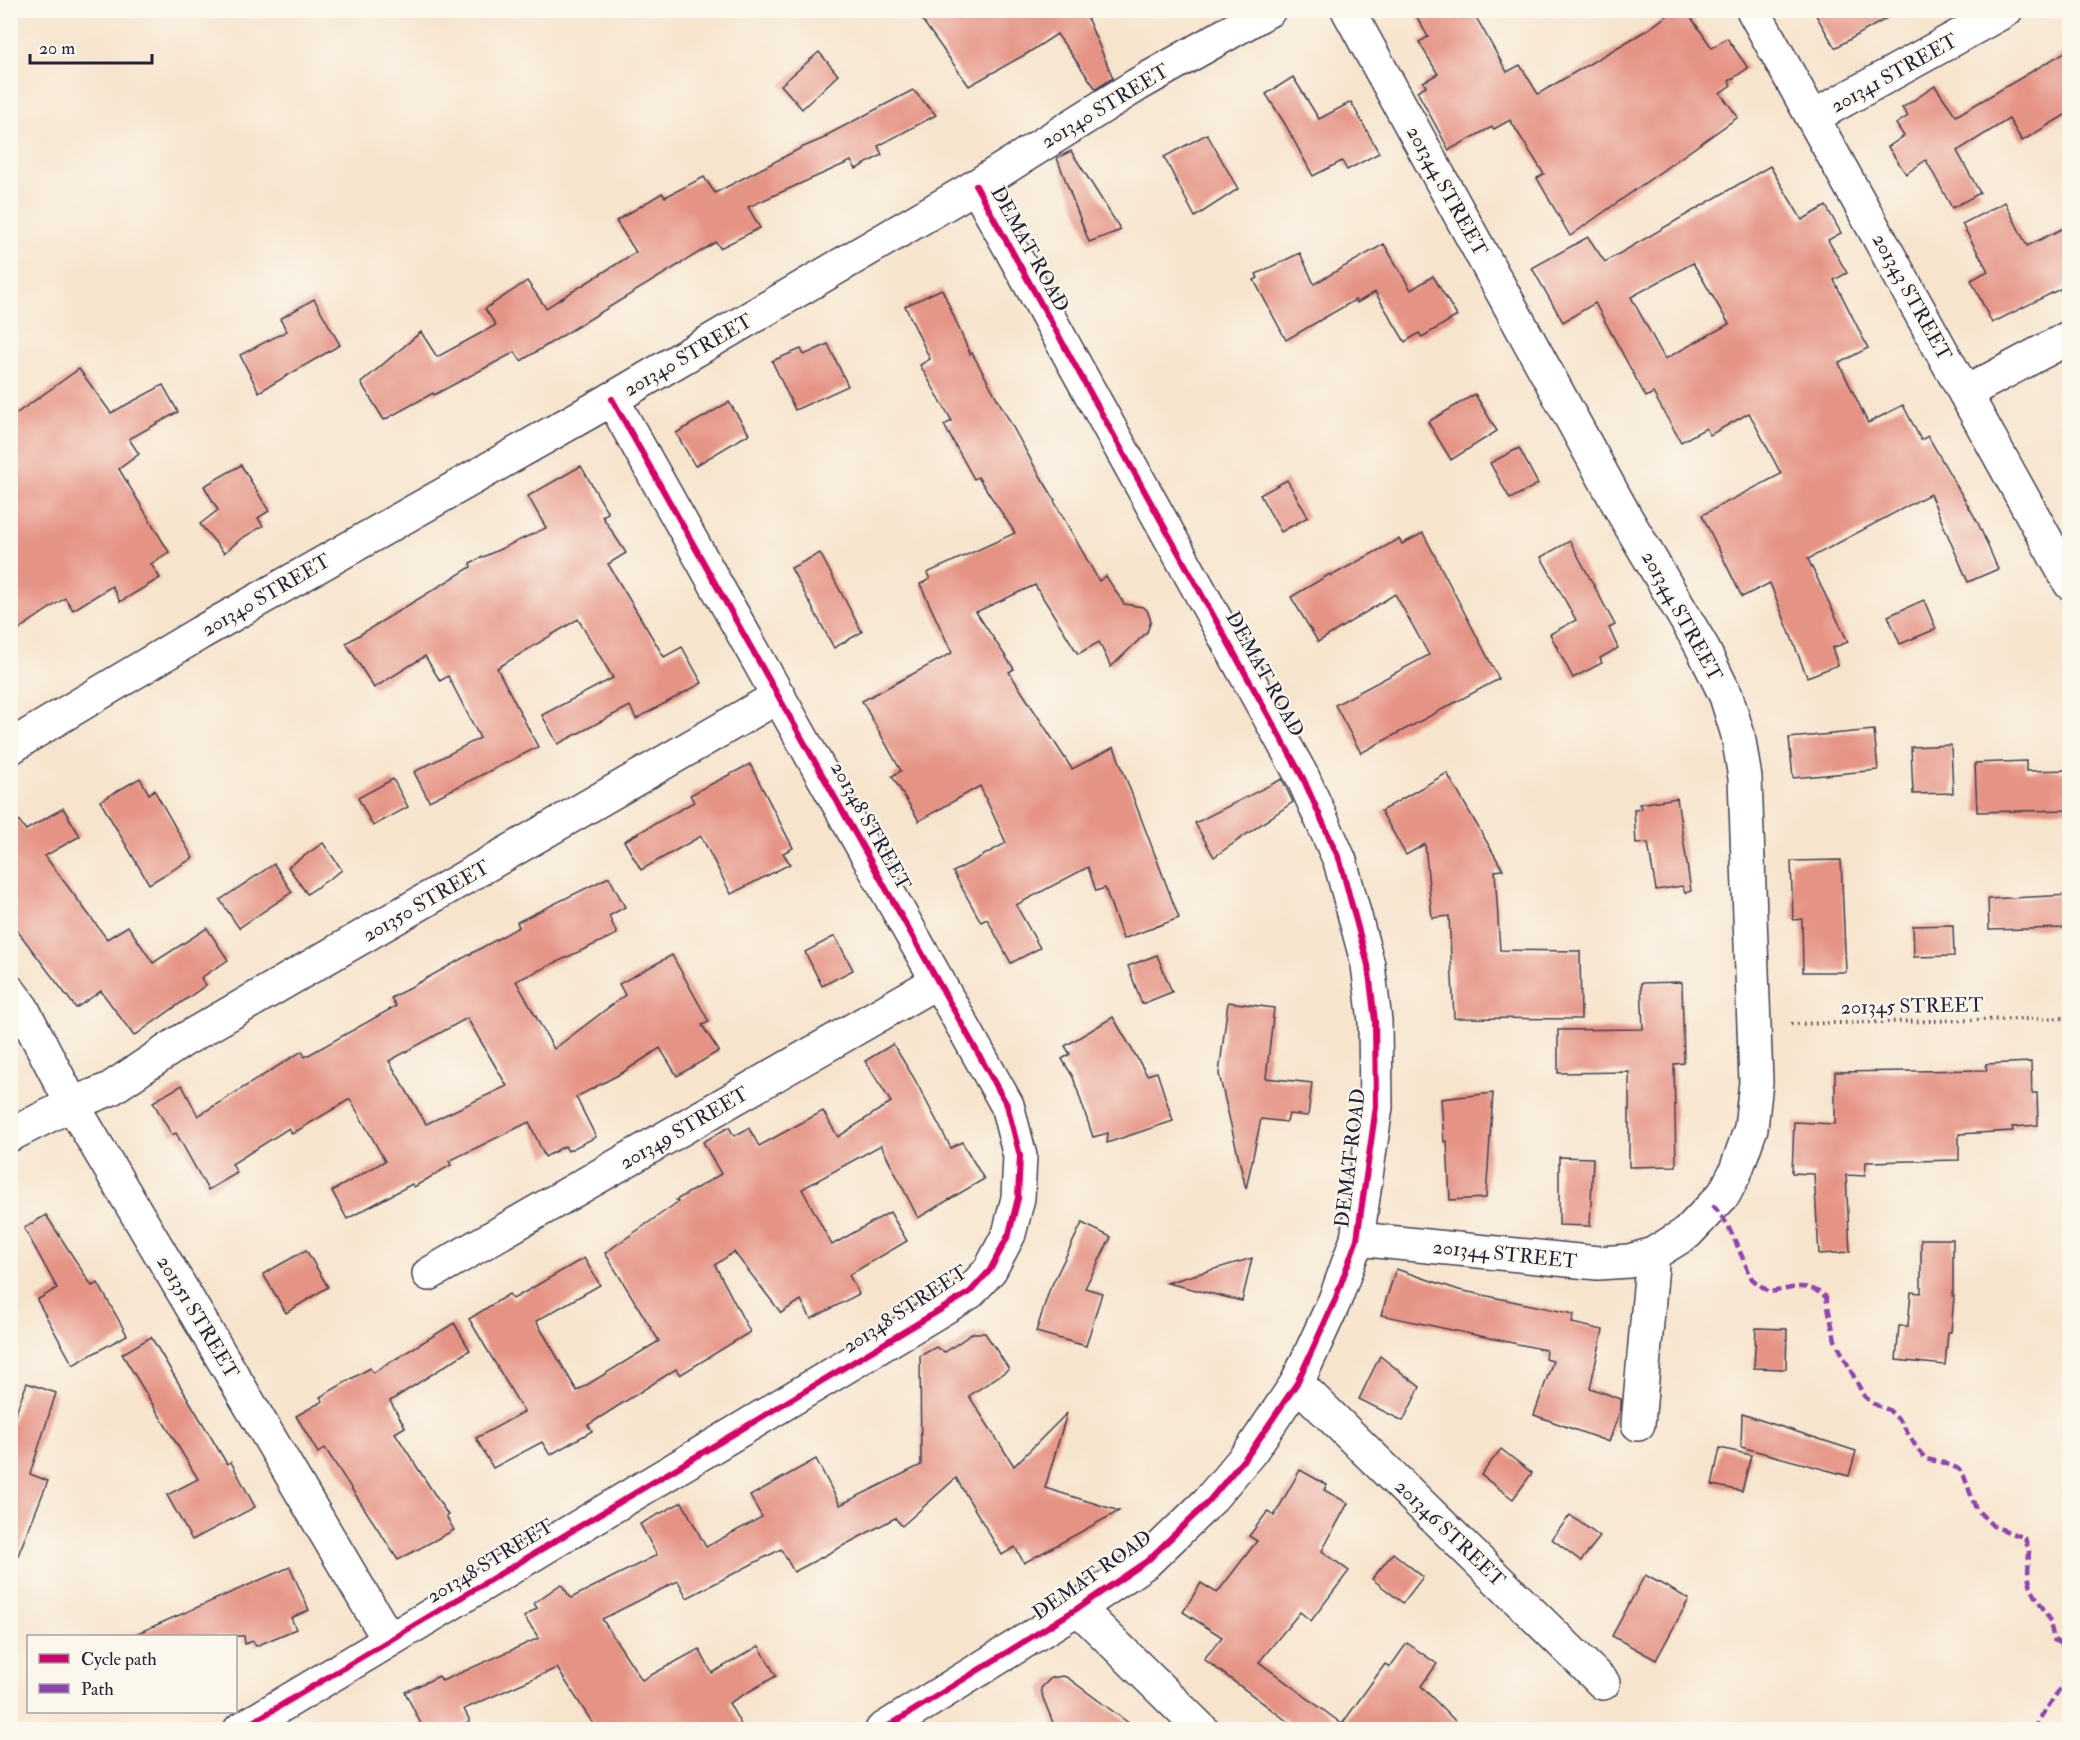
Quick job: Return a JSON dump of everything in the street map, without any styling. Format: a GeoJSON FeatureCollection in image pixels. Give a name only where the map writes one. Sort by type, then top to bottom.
{"type":"FeatureCollection","features":[{"type":"Feature","properties":{"kind":"street","name":"201340 STREET"},"geometry":{"type":"LineString","coordinates":[[10,748],[200,633],[612,399],[976,186],[1137,84],[1269,10]]}},
{"type":"Feature","properties":{"kind":"street","name":"201344 STREET"},"geometry":{"type":"LineString","coordinates":[[1348,10],[1620,508],[1701,645],[1726,696],[1738,735],[1744,778],[1756,1082],[1751,1128],[1735,1173],[1724,1194],[1687,1233],[1653,1254],[1629,1261],[1598,1263],[1357,1239]]}},
{"type":"Feature","properties":{"kind":"street","name":"201343 STREET"},"geometry":{"type":"LineString","coordinates":[[1753,10],[2070,583]]}},
{"type":"Feature","properties":{"kind":"street","name":"201341 STREET"},"geometry":{"type":"LineString","coordinates":[[1813,117],[2006,10]]}},
{"type":"Feature","properties":{"kind":"street","name":"DEMAT ROAD"},"geometry":{"type":"LineString","coordinates":[[882,1730],[1078,1608],[1147,1561],[1208,1502],[1251,1451],[1297,1383],[1335,1300],[1357,1239],[1376,1107],[1375,1021],[1368,965],[1340,861],[1304,778],[976,186]]}},
{"type":"Feature","properties":{"kind":"street"},"geometry":{"type":"LineString","coordinates":[[1965,393],[2070,337]]}},
{"type":"Feature","properties":{"kind":"street","name":"201348 STREET"},"geometry":{"type":"LineString","coordinates":[[240,1730],[970,1292],[990,1270],[1009,1234],[1018,1198],[1020,1156],[1007,1104],[612,399]]}},
{"type":"Feature","properties":{"kind":"street","name":"201350 STREET"},"geometry":{"type":"LineString","coordinates":[[10,1135],[72,1104],[110,1089],[182,1041],[779,696]]}},
{"type":"Feature","properties":{"kind":"street","name":"201349 STREET"},"geometry":{"type":"LineString","coordinates":[[429,1274],[938,981]]}},
{"type":"Feature","properties":{"kind":"street","name":"201351 STREET"},"geometry":{"type":"LineString","coordinates":[[10,992],[22,1008],[72,1104],[389,1640]]}},
{"type":"Feature","properties":{"kind":"street"},"geometry":{"type":"LineString","coordinates":[[1638,1424],[1653,1254]]}},
{"type":"Feature","properties":{"kind":"street","name":"201346 STREET"},"geometry":{"type":"LineString","coordinates":[[1297,1383],[1604,1683]]}},
{"type":"Feature","properties":{"kind":"street"},"geometry":{"type":"LineString","coordinates":[[1078,1608],[1202,1730]]}},
{"type":"Feature","properties":{"kind":"building"},"geometry":{"type":"Polygon","coordinates":[[[915,10],[1093,10],[1086,15],[1113,78],[1096,89],[1057,34],[969,86],[915,10]]]}},
{"type":"Feature","properties":{"kind":"building"},"geometry":{"type":"Polygon","coordinates":[[[1413,10],[1472,10],[1507,72],[1520,65],[1538,94],[1647,30],[1675,10],[1686,10],[1712,48],[1727,38],[1748,68],[1729,81],[1731,85],[1720,93],[1738,117],[1570,236],[1537,178],[1544,174],[1510,120],[1449,150],[1417,91],[1426,86],[1423,82],[1438,74],[1419,42],[1428,37],[1413,10]]]}},
{"type":"Feature","properties":{"kind":"building"},"geometry":{"type":"Polygon","coordinates":[[[1813,10],[1901,10],[1835,48],[1813,10]]]}},
{"type":"Feature","properties":{"kind":"building"},"geometry":{"type":"Polygon","coordinates":[[[2070,49],[2070,112],[2022,141],[2009,119],[1957,151],[1980,193],[1952,208],[1926,160],[1906,174],[1888,147],[1904,136],[1896,124],[1908,116],[1902,108],[1935,86],[1956,116],[2070,49]]]}},
{"type":"Feature","properties":{"kind":"building"},"geometry":{"type":"Polygon","coordinates":[[[819,52],[838,75],[802,109],[781,85],[819,52]]]}},
{"type":"Feature","properties":{"kind":"building"},"geometry":{"type":"Polygon","coordinates":[[[1293,77],[1319,119],[1351,102],[1379,153],[1347,170],[1342,161],[1313,176],[1266,94],[1293,77]]]}},
{"type":"Feature","properties":{"kind":"building"},"geometry":{"type":"Polygon","coordinates":[[[913,90],[936,115],[878,146],[882,155],[856,169],[851,161],[748,207],[760,228],[720,248],[716,242],[521,361],[515,352],[384,420],[361,383],[421,332],[437,357],[496,325],[485,309],[527,281],[546,308],[636,252],[616,221],[662,193],[665,197],[704,177],[715,193],[827,137],[825,136],[913,90]]]}},
{"type":"Feature","properties":{"kind":"building"},"geometry":{"type":"Polygon","coordinates":[[[1207,134],[1238,189],[1195,217],[1164,157],[1207,134]]]}},
{"type":"Feature","properties":{"kind":"building"},"geometry":{"type":"Polygon","coordinates":[[[1071,151],[1121,230],[1089,242],[1057,158],[1071,151]]]}},
{"type":"Feature","properties":{"kind":"building"},"geometry":{"type":"Polygon","coordinates":[[[1770,166],[1802,220],[1826,206],[1841,233],[1828,240],[1847,273],[1834,280],[1868,348],[1839,363],[1868,423],[1903,405],[1921,440],[1928,436],[1978,523],[1998,569],[1968,582],[1930,494],[1808,559],[1848,642],[1832,648],[1838,665],[1807,677],[1770,583],[1742,597],[1702,515],[1781,474],[1749,413],[1710,435],[1706,428],[1681,442],[1653,393],[1646,397],[1595,303],[1563,322],[1532,268],[1588,237],[1605,262],[1770,166]],[[1693,263],[1631,297],[1665,359],[1729,324],[1693,263]]]}},
{"type":"Feature","properties":{"kind":"building"},"geometry":{"type":"Polygon","coordinates":[[[2005,202],[2027,246],[2070,225],[2070,284],[1992,323],[1971,280],[1988,271],[1962,224],[2005,202]]]}},
{"type":"Feature","properties":{"kind":"building"},"geometry":{"type":"Polygon","coordinates":[[[1384,244],[1411,290],[1433,276],[1457,316],[1422,337],[1419,333],[1405,342],[1375,292],[1357,303],[1355,300],[1286,340],[1254,280],[1258,278],[1256,274],[1300,253],[1314,284],[1384,244]]]}},
{"type":"Feature","properties":{"kind":"building"},"geometry":{"type":"Polygon","coordinates":[[[942,289],[970,354],[972,353],[1099,581],[1106,576],[1124,604],[1143,607],[1147,610],[1151,621],[1147,632],[1111,667],[1099,642],[1078,654],[1035,585],[976,612],[1014,669],[1009,672],[1072,769],[1114,747],[1179,918],[1123,939],[1105,888],[1096,891],[1088,867],[1016,905],[1040,948],[1011,963],[987,919],[981,922],[953,872],[1006,843],[980,786],[919,821],[892,776],[901,771],[862,701],[952,653],[920,584],[930,579],[927,573],[1015,533],[978,477],[974,479],[944,425],[952,421],[920,365],[930,359],[905,306],[942,289]]]}},
{"type":"Feature","properties":{"kind":"building"},"geometry":{"type":"Polygon","coordinates":[[[314,299],[340,345],[259,392],[240,355],[287,331],[280,319],[314,299]]]}},
{"type":"Feature","properties":{"kind":"building"},"geometry":{"type":"Polygon","coordinates":[[[828,344],[848,386],[795,410],[772,361],[801,349],[804,355],[828,344]]]}},
{"type":"Feature","properties":{"kind":"building"},"geometry":{"type":"Polygon","coordinates":[[[79,369],[111,413],[163,385],[178,412],[129,439],[139,454],[119,469],[169,552],[151,564],[160,578],[120,602],[112,586],[73,610],[65,598],[10,635],[10,418],[79,369]]]}},
{"type":"Feature","properties":{"kind":"building"},"geometry":{"type":"Polygon","coordinates":[[[1475,394],[1497,431],[1451,460],[1428,422],[1475,394]]]}},
{"type":"Feature","properties":{"kind":"building"},"geometry":{"type":"Polygon","coordinates":[[[729,402],[749,434],[695,466],[676,433],[729,402]]]}},
{"type":"Feature","properties":{"kind":"building"},"geometry":{"type":"Polygon","coordinates":[[[1519,448],[1538,484],[1510,499],[1490,463],[1519,448]]]}},
{"type":"Feature","properties":{"kind":"building"},"geometry":{"type":"Polygon","coordinates":[[[241,465],[269,511],[258,518],[263,526],[242,538],[224,553],[200,524],[218,510],[204,486],[241,465]]]}},
{"type":"Feature","properties":{"kind":"building"},"geometry":{"type":"Polygon","coordinates":[[[581,466],[608,513],[602,516],[626,553],[608,564],[664,657],[682,647],[702,683],[636,719],[630,706],[558,744],[542,715],[613,678],[578,619],[497,668],[538,747],[429,801],[414,772],[480,738],[448,676],[440,681],[425,656],[374,688],[346,643],[471,567],[470,563],[546,528],[528,496],[581,466]]]}},
{"type":"Feature","properties":{"kind":"building"},"geometry":{"type":"Polygon","coordinates":[[[1287,480],[1308,517],[1281,532],[1260,495],[1287,480]]]}},
{"type":"Feature","properties":{"kind":"building"},"geometry":{"type":"Polygon","coordinates":[[[1423,533],[1499,679],[1361,753],[1335,705],[1429,655],[1395,594],[1318,642],[1291,597],[1330,574],[1331,576],[1399,539],[1402,544],[1423,533]]]}},
{"type":"Feature","properties":{"kind":"building"},"geometry":{"type":"Polygon","coordinates":[[[1570,541],[1615,625],[1609,628],[1618,648],[1600,658],[1602,663],[1573,678],[1550,634],[1576,620],[1541,557],[1570,541]]]}},
{"type":"Feature","properties":{"kind":"building"},"geometry":{"type":"Polygon","coordinates":[[[820,553],[862,632],[834,648],[791,568],[820,553]]]}},
{"type":"Feature","properties":{"kind":"building"},"geometry":{"type":"Polygon","coordinates":[[[1924,600],[1936,629],[1900,644],[1888,616],[1924,600]]]}},
{"type":"Feature","properties":{"kind":"building"},"geometry":{"type":"Polygon","coordinates":[[[1874,730],[1878,770],[1793,778],[1789,738],[1874,730]]]}},
{"type":"Feature","properties":{"kind":"building"},"geometry":{"type":"Polygon","coordinates":[[[1951,745],[1953,793],[1913,794],[1911,747],[1951,745]]]}},
{"type":"Feature","properties":{"kind":"building"},"geometry":{"type":"Polygon","coordinates":[[[2026,761],[2026,771],[2070,770],[2070,810],[1977,812],[1975,763],[2026,761]]]}},
{"type":"Feature","properties":{"kind":"building"},"geometry":{"type":"Polygon","coordinates":[[[750,764],[793,848],[783,853],[790,864],[731,894],[701,836],[641,870],[624,841],[694,802],[690,795],[750,764]]]}},
{"type":"Feature","properties":{"kind":"building"},"geometry":{"type":"Polygon","coordinates":[[[1447,773],[1503,870],[1495,871],[1500,950],[1580,951],[1581,1019],[1454,1018],[1449,916],[1432,918],[1425,844],[1406,855],[1381,811],[1447,773]]]}},
{"type":"Feature","properties":{"kind":"building"},"geometry":{"type":"Polygon","coordinates":[[[140,778],[149,794],[154,790],[193,858],[149,884],[100,801],[140,778]]]}},
{"type":"Feature","properties":{"kind":"building"},"geometry":{"type":"Polygon","coordinates":[[[393,779],[408,807],[373,826],[358,798],[393,779]]]}},
{"type":"Feature","properties":{"kind":"building"},"geometry":{"type":"Polygon","coordinates":[[[1282,779],[1293,802],[1214,857],[1195,823],[1282,779]]]}},
{"type":"Feature","properties":{"kind":"building"},"geometry":{"type":"Polygon","coordinates":[[[1677,798],[1691,891],[1685,893],[1682,886],[1656,890],[1648,843],[1636,844],[1634,810],[1642,809],[1639,804],[1677,798]]]}},
{"type":"Feature","properties":{"kind":"building"},"geometry":{"type":"Polygon","coordinates":[[[63,808],[80,836],[45,856],[107,939],[128,926],[153,963],[207,928],[228,960],[201,978],[206,985],[134,1036],[101,991],[76,1008],[10,921],[10,809],[26,830],[63,808]]]}},
{"type":"Feature","properties":{"kind":"building"},"geometry":{"type":"Polygon","coordinates":[[[323,843],[342,870],[307,894],[288,867],[323,843]]]}},
{"type":"Feature","properties":{"kind":"building"},"geometry":{"type":"Polygon","coordinates":[[[1841,860],[1846,972],[1803,972],[1802,919],[1793,920],[1791,861],[1841,860]]]}},
{"type":"Feature","properties":{"kind":"building"},"geometry":{"type":"Polygon","coordinates":[[[274,864],[292,892],[239,928],[220,900],[274,864]]]}},
{"type":"Feature","properties":{"kind":"building"},"geometry":{"type":"Polygon","coordinates":[[[609,877],[625,907],[609,916],[617,934],[516,981],[554,1049],[625,995],[619,984],[672,955],[709,1022],[702,1025],[719,1051],[677,1076],[660,1048],[622,1073],[576,1097],[596,1137],[568,1151],[565,1146],[545,1157],[529,1122],[449,1161],[451,1165],[414,1187],[412,1184],[347,1219],[332,1191],[385,1161],[350,1099],[292,1134],[289,1128],[232,1164],[237,1173],[208,1190],[176,1133],[172,1135],[153,1102],[182,1085],[198,1116],[302,1051],[305,1057],[396,1006],[391,998],[519,927],[517,922],[609,877]],[[467,1018],[389,1061],[426,1124],[507,1086],[467,1018]]]}},
{"type":"Feature","properties":{"kind":"building"},"geometry":{"type":"Polygon","coordinates":[[[2070,895],[2070,928],[1989,930],[1988,899],[2070,895]]]}},
{"type":"Feature","properties":{"kind":"building"},"geometry":{"type":"Polygon","coordinates":[[[1953,925],[1954,956],[1914,957],[1913,926],[1953,925]]]}},
{"type":"Feature","properties":{"kind":"building"},"geometry":{"type":"Polygon","coordinates":[[[835,936],[853,970],[822,986],[805,952],[835,936]]]}},
{"type":"Feature","properties":{"kind":"building"},"geometry":{"type":"Polygon","coordinates":[[[1157,955],[1172,992],[1142,1004],[1128,966],[1157,955]]]}},
{"type":"Feature","properties":{"kind":"building"},"geometry":{"type":"Polygon","coordinates":[[[1682,982],[1684,1063],[1674,1064],[1676,1166],[1629,1167],[1629,1072],[1558,1073],[1558,1030],[1643,1029],[1641,983],[1682,982]]]}},
{"type":"Feature","properties":{"kind":"building"},"geometry":{"type":"Polygon","coordinates":[[[1228,1002],[1274,1008],[1266,1078],[1312,1083],[1308,1116],[1289,1114],[1287,1122],[1261,1119],[1246,1189],[1219,1074],[1228,1002]]]}},
{"type":"Feature","properties":{"kind":"building"},"geometry":{"type":"Polygon","coordinates":[[[1113,1017],[1147,1075],[1157,1072],[1173,1121],[1107,1143],[1108,1133],[1093,1137],[1073,1077],[1062,1059],[1070,1054],[1065,1046],[1113,1017]]]}},
{"type":"Feature","properties":{"kind":"building"},"geometry":{"type":"Polygon","coordinates":[[[893,1044],[951,1148],[962,1142],[984,1179],[918,1218],[881,1145],[802,1189],[832,1245],[890,1212],[907,1241],[849,1275],[859,1294],[811,1319],[801,1300],[781,1313],[734,1252],[715,1265],[750,1332],[680,1375],[676,1369],[588,1425],[592,1431],[550,1455],[542,1442],[493,1468],[476,1438],[524,1412],[469,1319],[509,1294],[513,1299],[584,1258],[600,1285],[536,1321],[577,1391],[659,1341],[605,1253],[678,1202],[676,1200],[721,1174],[703,1142],[729,1127],[734,1136],[749,1128],[759,1146],[823,1111],[838,1137],[891,1102],[865,1061],[893,1044]]]}},
{"type":"Feature","properties":{"kind":"building"},"geometry":{"type":"Polygon","coordinates":[[[2031,1062],[2032,1093],[2037,1093],[2038,1125],[2012,1127],[2013,1131],[1959,1134],[1959,1160],[1866,1162],[1865,1176],[1846,1175],[1850,1252],[1819,1254],[1814,1174],[1792,1173],[1794,1122],[1835,1124],[1835,1072],[1987,1070],[1986,1064],[2031,1062]]]}},
{"type":"Feature","properties":{"kind":"building"},"geometry":{"type":"Polygon","coordinates":[[[1493,1093],[1486,1198],[1450,1200],[1447,1141],[1444,1142],[1441,1099],[1493,1093]]]}},
{"type":"Feature","properties":{"kind":"building"},"geometry":{"type":"Polygon","coordinates":[[[1559,1157],[1593,1158],[1590,1226],[1559,1225],[1559,1157]]]}},
{"type":"Feature","properties":{"kind":"building"},"geometry":{"type":"Polygon","coordinates":[[[46,1215],[92,1286],[98,1283],[127,1335],[73,1365],[37,1300],[57,1288],[24,1228],[46,1215]]]}},
{"type":"Feature","properties":{"kind":"building"},"geometry":{"type":"Polygon","coordinates":[[[1082,1223],[1111,1237],[1085,1288],[1102,1293],[1086,1346],[1036,1332],[1049,1291],[1082,1223]]]}},
{"type":"Feature","properties":{"kind":"building"},"geometry":{"type":"Polygon","coordinates":[[[1921,1239],[1953,1239],[1954,1296],[1945,1365],[1896,1360],[1899,1326],[1908,1326],[1911,1292],[1921,1293],[1921,1239]]]}},
{"type":"Feature","properties":{"kind":"building"},"geometry":{"type":"Polygon","coordinates":[[[306,1250],[328,1287],[286,1313],[263,1274],[306,1250]]]}},
{"type":"Feature","properties":{"kind":"building"},"geometry":{"type":"Polygon","coordinates":[[[1252,1258],[1242,1301],[1167,1283],[1252,1258]]]}},
{"type":"Feature","properties":{"kind":"building"},"geometry":{"type":"Polygon","coordinates":[[[1396,1269],[1459,1290],[1574,1314],[1572,1323],[1603,1330],[1590,1388],[1621,1399],[1621,1408],[1609,1442],[1534,1415],[1553,1361],[1545,1359],[1546,1350],[1381,1315],[1396,1269]]]}},
{"type":"Feature","properties":{"kind":"building"},"geometry":{"type":"Polygon","coordinates":[[[454,1323],[470,1350],[390,1401],[405,1427],[395,1433],[448,1515],[446,1516],[454,1530],[398,1560],[325,1448],[318,1453],[296,1416],[323,1401],[320,1397],[370,1368],[373,1373],[454,1323]]]}},
{"type":"Feature","properties":{"kind":"building"},"geometry":{"type":"Polygon","coordinates":[[[1756,1328],[1787,1329],[1786,1369],[1754,1368],[1756,1328]]]}},
{"type":"Feature","properties":{"kind":"building"},"geometry":{"type":"Polygon","coordinates":[[[973,1333],[985,1333],[1009,1369],[969,1396],[1014,1466],[1067,1413],[1045,1488],[1119,1511],[1024,1563],[1015,1547],[1002,1555],[956,1478],[902,1526],[895,1518],[794,1572],[781,1549],[687,1598],[678,1581],[602,1619],[642,1680],[699,1649],[712,1673],[759,1646],[776,1676],[729,1703],[744,1730],[597,1730],[557,1668],[464,1709],[470,1721],[453,1730],[424,1730],[405,1692],[439,1676],[442,1681],[539,1638],[524,1617],[537,1608],[534,1603],[561,1584],[571,1598],[657,1555],[640,1524],[682,1502],[706,1547],[762,1517],[750,1496],[816,1459],[840,1505],[921,1465],[920,1356],[936,1347],[945,1352],[973,1333]]]}},
{"type":"Feature","properties":{"kind":"building"},"geometry":{"type":"Polygon","coordinates":[[[151,1337],[227,1464],[231,1462],[255,1507],[192,1540],[167,1495],[198,1479],[122,1354],[151,1337]]]}},
{"type":"Feature","properties":{"kind":"building"},"geometry":{"type":"Polygon","coordinates":[[[1380,1356],[1420,1387],[1403,1421],[1359,1399],[1380,1356]]]}},
{"type":"Feature","properties":{"kind":"building"},"geometry":{"type":"Polygon","coordinates":[[[27,1383],[56,1393],[30,1474],[48,1481],[12,1570],[10,1428],[27,1383]]]}},
{"type":"Feature","properties":{"kind":"building"},"geometry":{"type":"Polygon","coordinates":[[[1742,1414],[1856,1451],[1849,1476],[1741,1447],[1742,1414]]]}},
{"type":"Feature","properties":{"kind":"building"},"geometry":{"type":"Polygon","coordinates":[[[1720,1448],[1751,1455],[1742,1491],[1712,1485],[1720,1448]]]}},
{"type":"Feature","properties":{"kind":"building"},"geometry":{"type":"Polygon","coordinates":[[[1501,1449],[1532,1473],[1513,1499],[1481,1475],[1501,1449]]]}},
{"type":"Feature","properties":{"kind":"building"},"geometry":{"type":"Polygon","coordinates":[[[1300,1470],[1327,1485],[1324,1490],[1348,1503],[1322,1551],[1349,1571],[1311,1621],[1300,1612],[1259,1662],[1342,1724],[1385,1664],[1390,1667],[1407,1643],[1437,1664],[1421,1686],[1464,1730],[1299,1730],[1204,1659],[1222,1637],[1183,1612],[1201,1583],[1217,1593],[1257,1541],[1249,1536],[1268,1511],[1274,1516],[1300,1470]]]}},
{"type":"Feature","properties":{"kind":"building"},"geometry":{"type":"Polygon","coordinates":[[[1570,1515],[1600,1537],[1581,1561],[1552,1539],[1570,1515]]]}},
{"type":"Feature","properties":{"kind":"building"},"geometry":{"type":"Polygon","coordinates":[[[1393,1553],[1423,1577],[1403,1603],[1372,1579],[1393,1553]]]}},
{"type":"Feature","properties":{"kind":"building"},"geometry":{"type":"Polygon","coordinates":[[[290,1567],[309,1610],[291,1618],[296,1629],[256,1646],[253,1641],[245,1644],[244,1636],[237,1635],[133,1635],[290,1567]]]}},
{"type":"Feature","properties":{"kind":"building"},"geometry":{"type":"Polygon","coordinates":[[[1645,1575],[1689,1599],[1656,1660],[1612,1636],[1645,1575]]]}},
{"type":"Feature","properties":{"kind":"building"},"geometry":{"type":"Polygon","coordinates":[[[1063,1676],[1138,1730],[1056,1730],[1041,1688],[1051,1678],[1063,1676]]]}},
{"type":"Feature","properties":{"kind":"marked path"},"geometry":{"type":"LineString","coordinates":[[1713,1205],[1728,1225],[1752,1279],[1769,1292],[1805,1287],[1826,1297],[1835,1340],[1864,1396],[1874,1404],[1889,1410],[1901,1422],[1926,1459],[1959,1469],[1964,1476],[1976,1509],[1993,1526],[2025,1538],[2029,1551],[2028,1576],[2032,1590],[2049,1618],[2054,1640],[2070,1649]]}},
{"type":"Feature","properties":{"kind":"marked path"},"geometry":{"type":"LineString","coordinates":[[2033,1730],[2070,1673]]}},
{"type":"Feature","properties":{"kind":"cycle path"},"geometry":{"type":"LineString","coordinates":[[882,1730],[1078,1608],[1147,1561],[1208,1502],[1251,1451],[1297,1383],[1335,1300],[1357,1239],[1376,1107],[1375,1021],[1368,965],[1340,861],[1303,778],[976,186]]}},
{"type":"Feature","properties":{"kind":"cycle path"},"geometry":{"type":"LineString","coordinates":[[240,1730],[970,1292],[990,1270],[1009,1234],[1018,1198],[1020,1156],[1007,1105],[612,399]]}}]}
